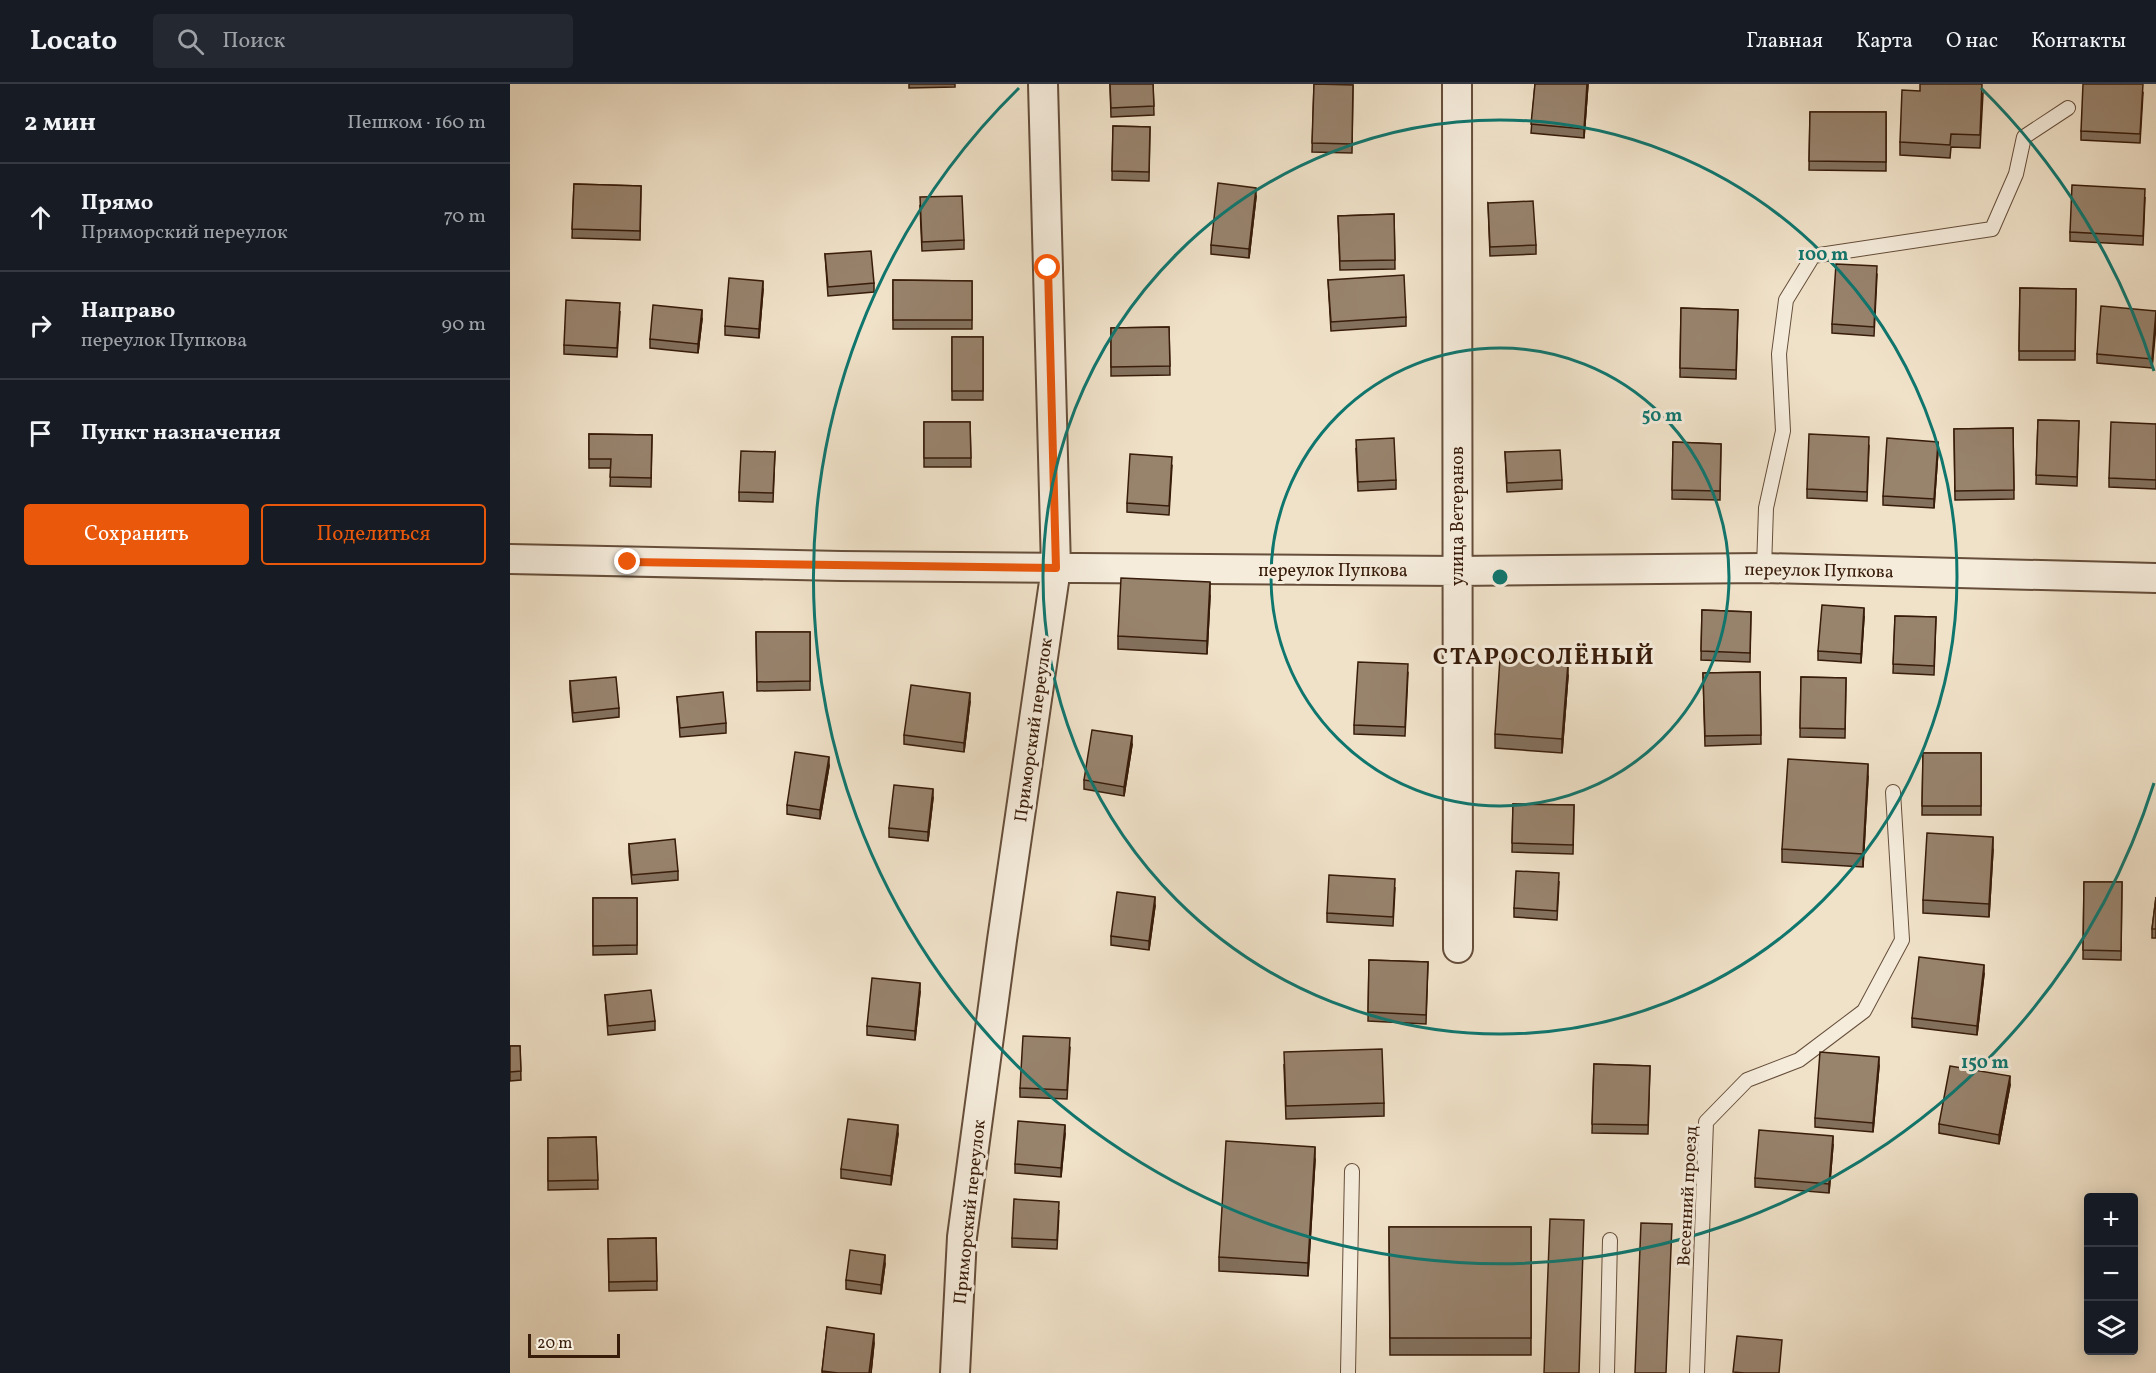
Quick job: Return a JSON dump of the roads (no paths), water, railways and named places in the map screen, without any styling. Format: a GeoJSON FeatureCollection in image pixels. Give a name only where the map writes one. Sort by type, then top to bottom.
{"type":"FeatureCollection","features":[{"type":"Feature","properties":{"kind":"street","name":"Приморский переулок"},"geometry":{"type":"LineString","coordinates":[[955,1373],[962,1237],[1056,568],[1043,84]]}},
{"type":"Feature","properties":{"kind":"street","name":"улица Ветеранов"},"geometry":{"type":"LineString","coordinates":[[1457,84],[1458,948]]}},
{"type":"Feature","properties":{"kind":"street","name":"переулок Пупкова"},"geometry":{"type":"LineString","coordinates":[[510,559],[841,566],[1456,571],[1764,568],[2156,578]]}},
{"type":"Feature","properties":{"kind":"lane"},"geometry":{"type":"LineString","coordinates":[[1764,568],[1766,508],[1782,431],[1779,354],[1786,300],[1813,256],[1992,230],[2016,174],[2024,137],[2068,108]]}},
{"type":"Feature","properties":{"kind":"lane","name":"Весенний проезд"},"geometry":{"type":"LineString","coordinates":[[1697,1373],[1706,1122],[1747,1080],[1799,1060],[1864,1011],[1902,940],[1893,792]]}},
{"type":"Feature","properties":{"kind":"lane"},"geometry":{"type":"LineString","coordinates":[[1348,1373],[1352,1171]]}},
{"type":"Feature","properties":{"kind":"lane"},"geometry":{"type":"LineString","coordinates":[[1607,1373],[1610,1240]]}},
{"type":"Feature","properties":{"kind":"district","name":"СТАРОCОЛЁНЫЙ"},"geometry":{"type":"Point","coordinates":[1544,656]}}]}
